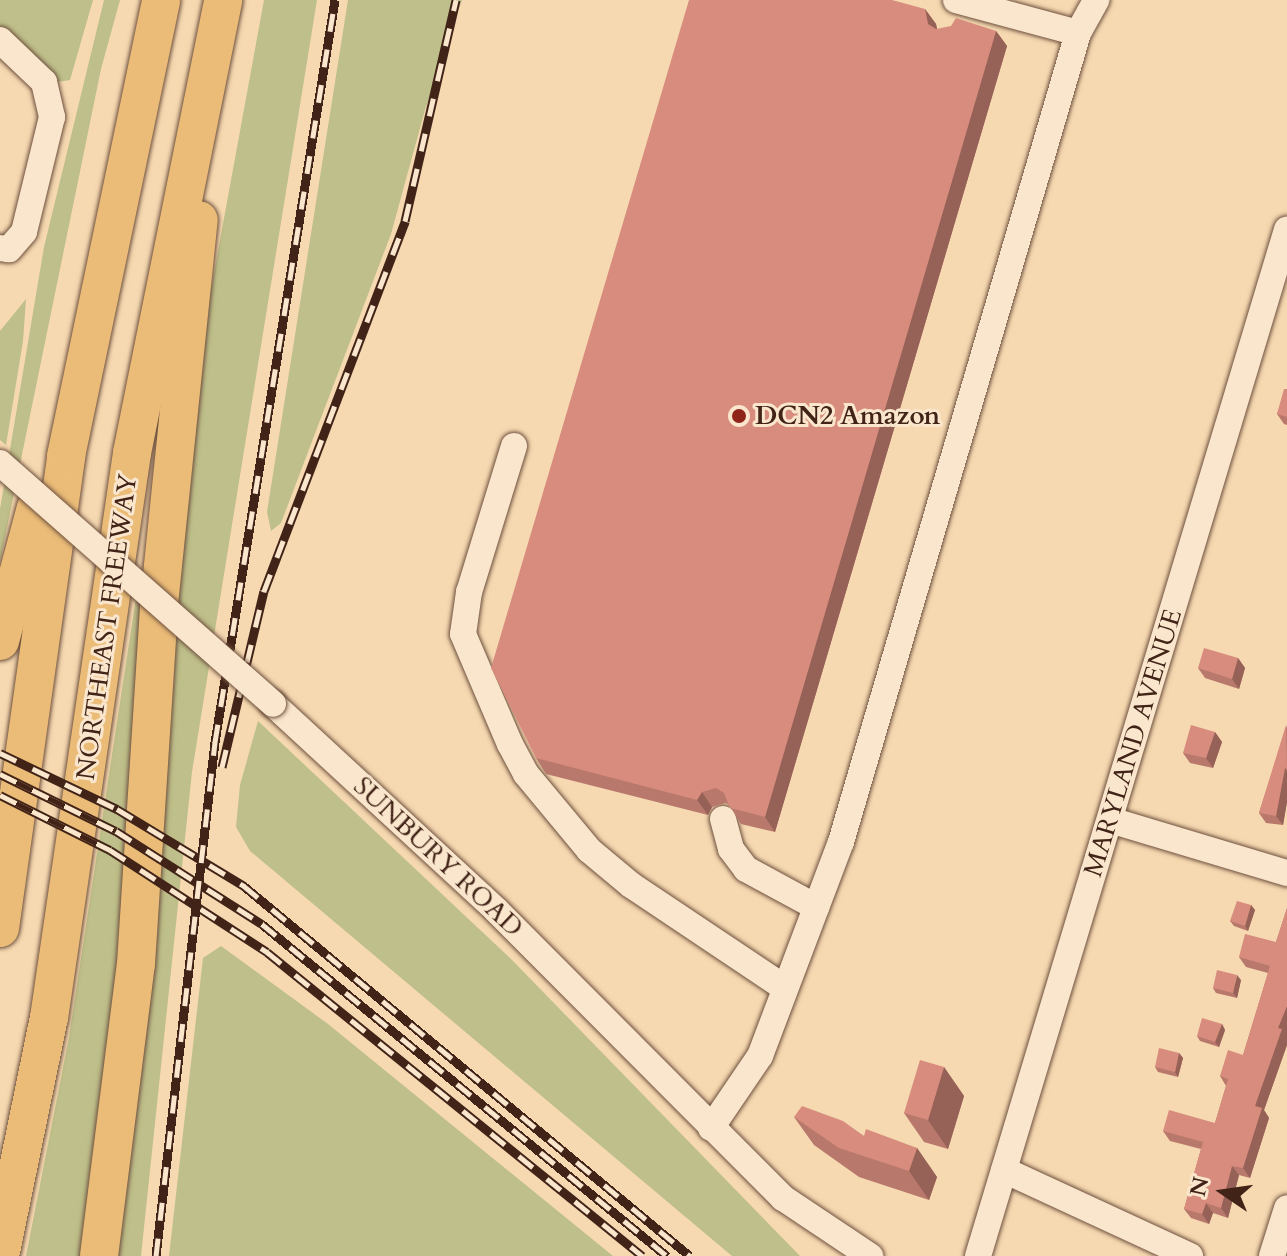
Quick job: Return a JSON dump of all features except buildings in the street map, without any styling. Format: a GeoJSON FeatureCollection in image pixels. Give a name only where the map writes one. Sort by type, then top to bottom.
{"type":"FeatureCollection","features":[{"type":"Feature","properties":{"kind":"highway"},"geometry":{"type":"LineString","coordinates":[[0,641],[24,560],[122,130],[160,0]]}},
{"type":"Feature","properties":{"kind":"highway"},"geometry":{"type":"LineString","coordinates":[[0,928],[66,456],[160,0]]}},
{"type":"Feature","properties":{"kind":"highway","name":"NORTHEAST FREEWAY"},"geometry":{"type":"LineString","coordinates":[[0,1256],[49,1018],[121,523],[196,124],[223,0]]}},
{"type":"Feature","properties":{"kind":"highway"},"geometry":{"type":"LineString","coordinates":[[99,1256],[136,964],[171,462],[206,170],[196,124]]}},
{"type":"Feature","properties":{"kind":"street"},"geometry":{"type":"LineString","coordinates":[[951,29],[958,0],[1078,33]]}},
{"type":"Feature","properties":{"kind":"street"},"geometry":{"type":"LineString","coordinates":[[711,1128],[760,1056],[841,842],[1078,33],[1096,0]]}},
{"type":"Feature","properties":{"kind":"street"},"geometry":{"type":"LineString","coordinates":[[0,40],[44,82],[52,117],[24,232],[9,249],[0,248]]}},
{"type":"Feature","properties":{"kind":"street","name":"MARYLAND AVENUE"},"geometry":{"type":"LineString","coordinates":[[978,1256],[1287,229]]}},
{"type":"Feature","properties":{"kind":"street"},"geometry":{"type":"LineString","coordinates":[[514,446],[469,592],[463,634],[510,744],[526,774],[589,850],[631,885],[785,988]]}},
{"type":"Feature","properties":{"kind":"street","name":"SUNBURY ROAD"},"geometry":{"type":"LineString","coordinates":[[0,463],[273,704],[496,910],[711,1128],[810,1220],[870,1256]]}},
{"type":"Feature","properties":{"kind":"street"},"geometry":{"type":"LineString","coordinates":[[723,819],[731,849],[746,869],[816,907]]}},
{"type":"Feature","properties":{"kind":"street"},"geometry":{"type":"LineString","coordinates":[[1110,820],[1287,873]]}},
{"type":"Feature","properties":{"kind":"street"},"geometry":{"type":"LineString","coordinates":[[1004,1170],[1190,1256]]}},
{"type":"Feature","properties":{"kind":"street"},"geometry":{"type":"LineString","coordinates":[[1272,1256],[1287,1208]]}},
{"type":"Feature","properties":{"kind":"green space"},"geometry":{"type":"Polygon","coordinates":[[[0,0],[93,0],[70,80],[51,83],[0,39],[0,0]]]}},
{"type":"Feature","properties":{"kind":"green space"},"geometry":{"type":"Polygon","coordinates":[[[104,0],[120,0],[101,69],[0,562],[0,509],[44,247],[104,0]]]}},
{"type":"Feature","properties":{"kind":"green space"},"geometry":{"type":"Polygon","coordinates":[[[264,0],[317,0],[192,772],[141,1256],[114,1256],[203,333],[264,0]]]}},
{"type":"Feature","properties":{"kind":"green space"},"geometry":{"type":"Polygon","coordinates":[[[348,0],[462,0],[425,110],[391,234],[281,523],[271,531],[267,512],[348,0]]]}},
{"type":"Feature","properties":{"kind":"green space"},"geometry":{"type":"Polygon","coordinates":[[[26,299],[23,341],[6,445],[0,440],[0,331],[26,299]]]}},
{"type":"Feature","properties":{"kind":"green space"},"geometry":{"type":"Polygon","coordinates":[[[137,591],[148,593],[134,819],[86,1256],[26,1256],[69,1037],[137,591]]]}},
{"type":"Feature","properties":{"kind":"green space"},"geometry":{"type":"Polygon","coordinates":[[[258,721],[512,960],[800,1256],[732,1256],[250,851],[236,827],[240,785],[258,721]]]}},
{"type":"Feature","properties":{"kind":"green space"},"geometry":{"type":"Polygon","coordinates":[[[221,946],[328,1024],[613,1256],[169,1256],[203,958],[221,946]]]}},
{"type":"Feature","properties":{"kind":"railway"},"geometry":{"type":"LineString","coordinates":[[156,1256],[215,742],[335,0]]}},
{"type":"Feature","properties":{"kind":"railway"},"geometry":{"type":"LineString","coordinates":[[222,767],[264,591],[405,221],[456,0]]}},
{"type":"Feature","properties":{"kind":"railway"},"geometry":{"type":"LineString","coordinates":[[0,753],[117,809],[244,886],[690,1256]]}},
{"type":"Feature","properties":{"kind":"railway"},"geometry":{"type":"LineString","coordinates":[[0,774],[116,831],[262,924],[667,1256]]}},
{"type":"Feature","properties":{"kind":"railway"},"geometry":{"type":"LineString","coordinates":[[0,795],[110,850],[267,952],[642,1256]]}},
{"type":"Feature","properties":{"kind":"place","name":"DCN2 Amazon"},"geometry":{"type":"Point","coordinates":[739,416]}}]}
